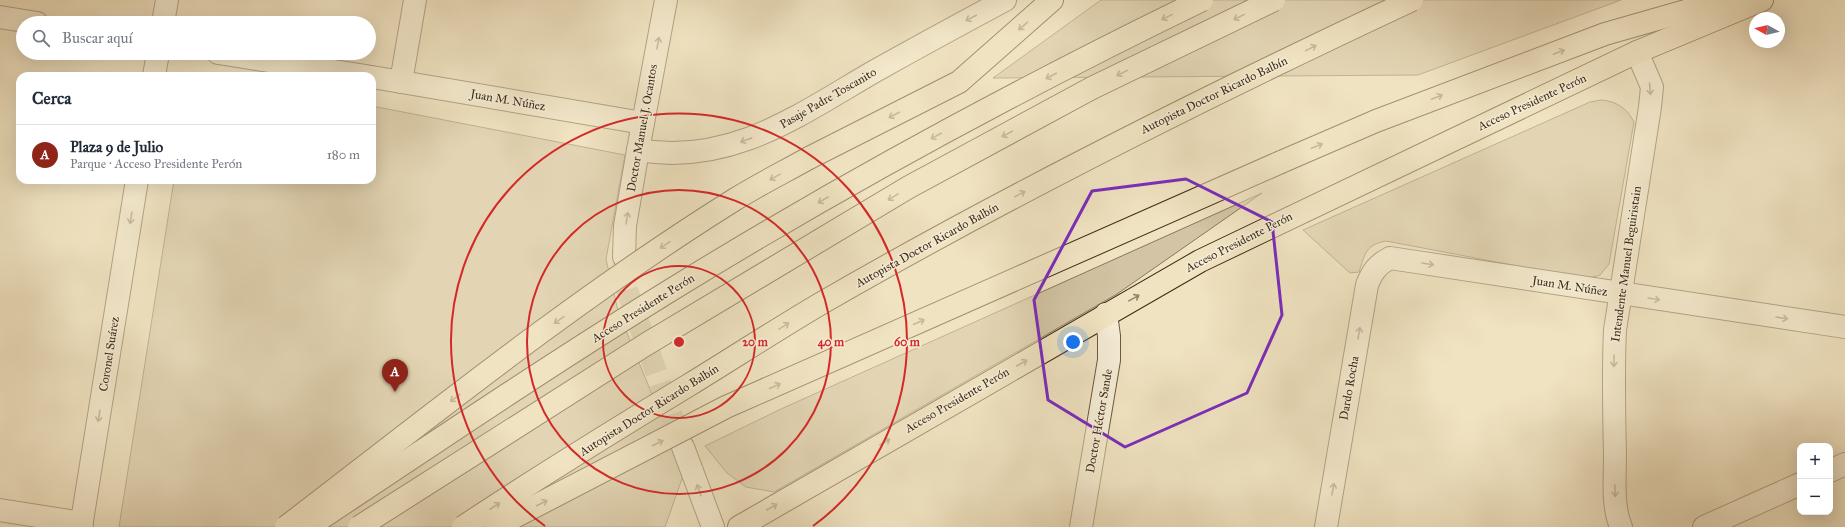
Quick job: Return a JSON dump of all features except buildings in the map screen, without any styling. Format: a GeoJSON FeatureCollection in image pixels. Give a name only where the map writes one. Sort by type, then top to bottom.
{"type":"FeatureCollection","features":[{"type":"Feature","properties":{"kind":"main road"},"geometry":{"type":"LineString","coordinates":[[286,527],[522,346],[657,250],[735,200],[810,158],[960,82],[1052,0]]}},
{"type":"Feature","properties":{"kind":"main road","name":"Acceso Presidente Perón"},"geometry":{"type":"LineString","coordinates":[[308,527],[535,376],[672,290],[757,239],[905,152],[1202,0]]}},
{"type":"Feature","properties":{"kind":"main road"},"geometry":{"type":"LineString","coordinates":[[359,527],[645,346],[910,187],[1092,88],[1274,0]]}},
{"type":"Feature","properties":{"kind":"main road","name":"Autopista Doctor Ricardo Balbín"},"geometry":{"type":"LineString","coordinates":[[463,527],[632,420],[819,305],[999,205],[1117,143],[1239,82],[1412,0]]}},
{"type":"Feature","properties":{"kind":"main road"},"geometry":{"type":"LineString","coordinates":[[495,527],[726,407],[1376,121],[1598,37],[1724,0]]}},
{"type":"Feature","properties":{"kind":"main road","name":"Acceso Presidente Perón"},"geometry":{"type":"LineString","coordinates":[[739,527],[1200,261],[1276,223],[1637,52],[1762,0]]}},
{"type":"Feature","properties":{"kind":"street"},"geometry":{"type":"LineString","coordinates":[[164,16],[167,0]]}},
{"type":"Feature","properties":{"kind":"street"},"geometry":{"type":"LineString","coordinates":[[401,82],[415,0]]}},
{"type":"Feature","properties":{"kind":"street","name":"Doctor Manuel J. Ocantos"},"geometry":{"type":"LineString","coordinates":[[624,256],[625,226],[666,0]]}},
{"type":"Feature","properties":{"kind":"street","name":"Pasaje Padre Toscanito"},"geometry":{"type":"LineString","coordinates":[[638,150],[660,154],[696,152],[724,147],[769,132],[919,46],[1005,0]]}},
{"type":"Feature","properties":{"kind":"street"},"geometry":{"type":"LineString","coordinates":[[0,17],[16,20]]}},
{"type":"Feature","properties":{"kind":"street","name":"Intendente Manuel Beguiristain"},"geometry":{"type":"LineString","coordinates":[[1621,527],[1617,518],[1615,492],[1615,330],[1652,88],[1637,52]]}},
{"type":"Feature","properties":{"kind":"street"},"geometry":{"type":"LineString","coordinates":[[155,72],[157,60]]}},
{"type":"Feature","properties":{"kind":"street"},"geometry":{"type":"LineString","coordinates":[[263,60],[340,72]]}},
{"type":"Feature","properties":{"kind":"street","name":"Juan M. Núñez"},"geometry":{"type":"LineString","coordinates":[[376,78],[643,123]]}},
{"type":"Feature","properties":{"kind":"street","name":"Coronel Suárez"},"geometry":{"type":"LineString","coordinates":[[81,525],[136,184]]}},
{"type":"Feature","properties":{"kind":"street","name":"Juan M. Núñez"},"geometry":{"type":"LineString","coordinates":[[1390,258],[1845,327]]}},
{"type":"Feature","properties":{"kind":"street","name":"Dardo Rocha"},"geometry":{"type":"LineString","coordinates":[[1326,527],[1367,285],[1372,272],[1380,263],[1390,258]]}},
{"type":"Feature","properties":{"kind":"street","name":"Doctor Héctor Sande"},"geometry":{"type":"LineString","coordinates":[[1081,527],[1109,360],[1109,336],[1106,314]]}},
{"type":"Feature","properties":{"kind":"street"},"geometry":{"type":"LineString","coordinates":[[683,447],[713,527]]}},
{"type":"Feature","properties":{"kind":"street"},"geometry":{"type":"LineString","coordinates":[[1833,470],[1845,464]]}},
{"type":"Feature","properties":{"kind":"street"},"geometry":{"type":"LineString","coordinates":[[1704,527],[1797,485]]}},
{"type":"Feature","properties":{"kind":"street"},"geometry":{"type":"LineString","coordinates":[[0,510],[81,525]]}},
{"type":"Feature","properties":{"kind":"highlighted area"},"geometry":{"type":"Polygon","coordinates":[[[1186,179],[1272,222],[1282,315],[1247,393],[1125,447],[1048,400],[1034,300],[1092,191],[1186,179]]]}},
{"type":"Feature","properties":{"kind":"shaded area"},"geometry":{"type":"Polygon","coordinates":[[[1101,0],[1621,0],[1418,75],[993,78],[1101,0]]]}},
{"type":"Feature","properties":{"kind":"shaded area"},"geometry":{"type":"Polygon","coordinates":[[[1601,100],[1612,102],[1620,106],[1628,113],[1634,122],[1609,264],[1600,275],[1586,279],[1386,241],[1370,248],[1365,255],[1359,272],[1350,273],[1303,230],[1590,102],[1601,100]]]}},
{"type":"Feature","properties":{"kind":"shaded area"},"geometry":{"type":"Polygon","coordinates":[[[376,107],[625,155],[606,259],[618,311],[684,473],[665,527],[119,527],[173,184],[376,184],[376,107]]]}},
{"type":"Feature","properties":{"kind":"shaded area"},"geometry":{"type":"Polygon","coordinates":[[[1262,193],[1117,294],[774,492],[746,487],[727,473],[705,446],[781,409],[1262,193]]]}},
{"type":"Feature","properties":{"kind":"tunnel"},"geometry":{"type":"LineString","coordinates":[[624,257],[627,290],[683,447]]}},
{"type":"Feature","properties":{"kind":"place","name":"Plaza 9 de Julio"},"geometry":{"type":"Point","coordinates":[395,392]}}]}
